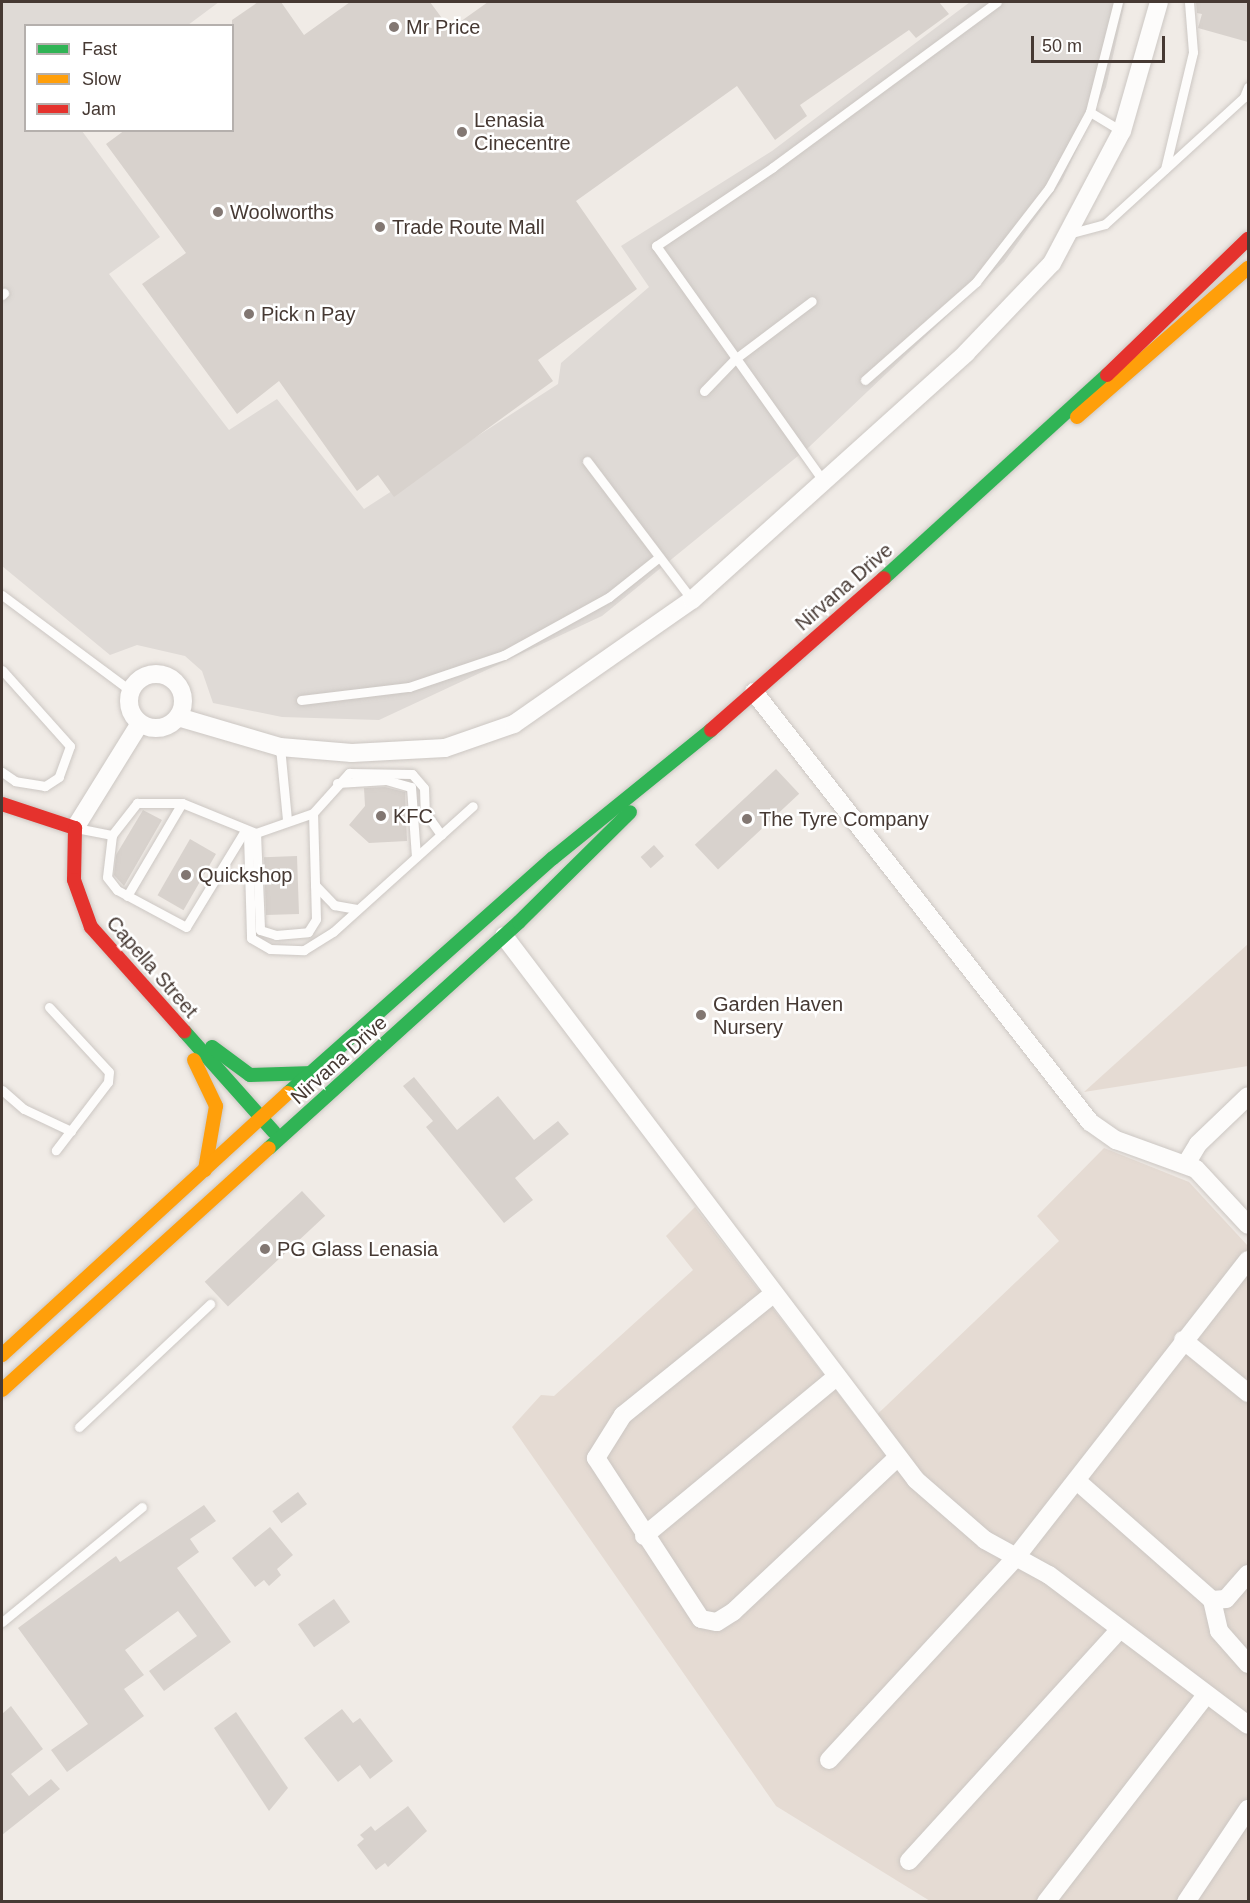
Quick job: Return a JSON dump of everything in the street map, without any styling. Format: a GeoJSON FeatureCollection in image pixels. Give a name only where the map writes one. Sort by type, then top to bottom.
{"type":"FeatureCollection","features":[{"type":"Feature","properties":{"kind":"main road","name":"Nirvana Drive"},"geometry":{"type":"LineString","coordinates":[[2,1355],[553,858],[692,747],[1021,458],[1248,239]]}},
{"type":"Feature","properties":{"kind":"main road","name":"Nirvana Drive"},"geometry":{"type":"LineString","coordinates":[[1021,458],[1106,396],[1248,268]]}},
{"type":"Feature","properties":{"kind":"main road","name":"Nirvana Drive"},"geometry":{"type":"LineString","coordinates":[[2,1390],[504,936],[692,747]]}},
{"type":"Feature","properties":{"kind":"main road"},"geometry":{"type":"LineString","coordinates":[[2,804],[75,828]]}},
{"type":"Feature","properties":{"kind":"main road","name":"Capella Street"},"geometry":{"type":"LineString","coordinates":[[75,828],[74,880],[84,913],[101,942],[281,1139]]}},
{"type":"Feature","properties":{"kind":"main road"},"geometry":{"type":"LineString","coordinates":[[159,1007],[250,1075],[313,1073]]}},
{"type":"Feature","properties":{"kind":"main road"},"geometry":{"type":"LineString","coordinates":[[159,1007],[214,1096],[217,1122],[205,1170]]}},
{"type":"Feature","properties":{"kind":"street"},"geometry":{"type":"LineString","coordinates":[[178,717],[280,747],[352,753],[444,748],[514,724],[692,600],[966,353],[1052,263],[1122,131],[1159,2]]}},
{"type":"Feature","properties":{"kind":"street"},"geometry":{"type":"LineString","coordinates":[[151,674],[169,677],[181,690],[178,717],[165,727],[140,723],[130,709],[131,692],[151,674]]}},
{"type":"Feature","properties":{"kind":"street"},"geometry":{"type":"LineString","coordinates":[[754,692],[1090,1122],[1116,1140],[1186,1164],[1212,1182],[1248,1225]]}},
{"type":"Feature","properties":{"kind":"street"},"geometry":{"type":"LineString","coordinates":[[75,828],[140,723]]}},
{"type":"Feature","properties":{"kind":"street"},"geometry":{"type":"LineString","coordinates":[[504,936],[772,1294],[916,1480],[986,1540],[1016,1557],[1248,1725]]}},
{"type":"Feature","properties":{"kind":"street"},"geometry":{"type":"LineString","coordinates":[[1186,1164],[1198,1144],[1248,1096]]}},
{"type":"Feature","properties":{"kind":"street"},"geometry":{"type":"LineString","coordinates":[[829,1760],[1016,1557],[1077,1481],[1183,1340],[1248,1260]]}},
{"type":"Feature","properties":{"kind":"street"},"geometry":{"type":"LineString","coordinates":[[772,1294],[623,1415],[604,1438],[596,1458],[644,1536],[701,1618],[717,1622],[898,1457]]}},
{"type":"Feature","properties":{"kind":"street"},"geometry":{"type":"LineString","coordinates":[[1183,1340],[1248,1393]]}},
{"type":"Feature","properties":{"kind":"street"},"geometry":{"type":"LineString","coordinates":[[644,1536],[836,1377]]}},
{"type":"Feature","properties":{"kind":"street"},"geometry":{"type":"LineString","coordinates":[[1077,1481],[1212,1600],[1219,1631],[1248,1664]]}},
{"type":"Feature","properties":{"kind":"street"},"geometry":{"type":"LineString","coordinates":[[1212,1600],[1226,1599],[1248,1574]]}},
{"type":"Feature","properties":{"kind":"street"},"geometry":{"type":"LineString","coordinates":[[909,1861],[1119,1630]]}},
{"type":"Feature","properties":{"kind":"street"},"geometry":{"type":"LineString","coordinates":[[1046,1902],[1206,1695]]}},
{"type":"Feature","properties":{"kind":"street"},"geometry":{"type":"LineString","coordinates":[[1186,1902],[1248,1809]]}},
{"type":"Feature","properties":{"kind":"lane"},"geometry":{"type":"LineString","coordinates":[[824,482],[656,246],[773,168],[997,2]]}},
{"type":"Feature","properties":{"kind":"lane"},"geometry":{"type":"LineString","coordinates":[[865,380],[976,282],[1049,188],[1090,112],[1118,2]]}},
{"type":"Feature","properties":{"kind":"lane"},"geometry":{"type":"LineString","coordinates":[[1165,169],[1193,52],[1189,2]]}},
{"type":"Feature","properties":{"kind":"lane"},"geometry":{"type":"LineString","coordinates":[[1068,234],[1105,224],[1244,97],[1248,87]]}},
{"type":"Feature","properties":{"kind":"lane"},"geometry":{"type":"LineString","coordinates":[[1090,112],[1122,131]]}},
{"type":"Feature","properties":{"kind":"lane"},"geometry":{"type":"LineString","coordinates":[[704,391],[735,359],[812,301]]}},
{"type":"Feature","properties":{"kind":"lane"},"geometry":{"type":"LineString","coordinates":[[587,461],[658,558],[692,600]]}},
{"type":"Feature","properties":{"kind":"lane"},"geometry":{"type":"LineString","coordinates":[[301,700],[410,687],[504,655],[609,597],[658,558]]}},
{"type":"Feature","properties":{"kind":"lane"},"geometry":{"type":"LineString","coordinates":[[2,595],[131,692]]}},
{"type":"Feature","properties":{"kind":"lane"},"geometry":{"type":"LineString","coordinates":[[2,670],[70,746],[68,762],[45,786],[22,784],[2,771]]}},
{"type":"Feature","properties":{"kind":"lane"},"geometry":{"type":"LineString","coordinates":[[280,747],[287,820]]}},
{"type":"Feature","properties":{"kind":"lane"},"geometry":{"type":"LineString","coordinates":[[249,833],[182,803],[137,803],[112,835],[107,877],[127,896],[188,926],[249,833],[313,813],[337,783],[349,773],[412,774],[424,789],[425,812],[441,835]]}},
{"type":"Feature","properties":{"kind":"lane"},"geometry":{"type":"LineString","coordinates":[[337,783],[386,780],[411,787],[416,856]]}},
{"type":"Feature","properties":{"kind":"lane"},"geometry":{"type":"LineString","coordinates":[[127,896],[182,803]]}},
{"type":"Feature","properties":{"kind":"lane"},"geometry":{"type":"LineString","coordinates":[[249,833],[249,929],[255,943],[279,951],[304,950],[357,909],[473,806]]}},
{"type":"Feature","properties":{"kind":"lane"},"geometry":{"type":"LineString","coordinates":[[249,833],[262,933],[308,932],[316,919],[313,813]]}},
{"type":"Feature","properties":{"kind":"lane"},"geometry":{"type":"LineString","coordinates":[[75,828],[112,835]]}},
{"type":"Feature","properties":{"kind":"lane"},"geometry":{"type":"LineString","coordinates":[[315,885],[334,904],[357,909]]}},
{"type":"Feature","properties":{"kind":"lane"},"geometry":{"type":"LineString","coordinates":[[48,1007],[109,1072],[108,1082],[56,1150]]}},
{"type":"Feature","properties":{"kind":"lane"},"geometry":{"type":"LineString","coordinates":[[2,1090],[24,1108],[71,1131]]}},
{"type":"Feature","properties":{"kind":"lane"},"geometry":{"type":"LineString","coordinates":[[80,1427],[210,1304]]}},
{"type":"Feature","properties":{"kind":"lane"},"geometry":{"type":"LineString","coordinates":[[3,1618],[142,1507]]}},
{"type":"Feature","properties":{"kind":"shaded area"},"geometry":{"type":"Polygon","coordinates":[[[2,2],[219,2],[189,24],[24,24],[24,132],[83,132],[160,237],[109,274],[229,430],[277,399],[364,509],[558,384],[561,363],[649,287],[621,246],[772,151],[970,2],[1125,2],[1106,87],[1062,181],[1004,262],[809,447],[602,616],[379,720],[282,717],[213,703],[202,671],[185,656],[137,645],[110,655],[2,566],[2,2]]]}},
{"type":"Feature","properties":{"kind":"shaded area"},"geometry":{"type":"Polygon","coordinates":[[[1248,944],[1248,1066],[1084,1092],[1248,944]]]}},
{"type":"Feature","properties":{"kind":"shaded area"},"geometry":{"type":"Polygon","coordinates":[[[1104,1148],[1189,1182],[1248,1246],[1248,1901],[930,1901],[776,1806],[512,1427],[541,1395],[554,1396],[693,1270],[666,1236],[695,1207],[864,1427],[1059,1241],[1037,1216],[1104,1148]]]}},
{"type":"Feature","properties":{"kind":"building","name":"Trade Route Mall"},"geometry":{"type":"Polygon","coordinates":[[[258,2],[281,2],[304,35],[350,2],[430,2],[450,29],[488,2],[939,2],[949,14],[916,38],[909,30],[800,105],[807,116],[775,140],[737,86],[576,201],[637,289],[538,360],[553,381],[394,497],[378,475],[357,491],[279,381],[237,414],[142,284],[186,253],[106,144],[122,132],[234,132],[234,24],[232,20],[258,2]]]}},
{"type":"Feature","properties":{"kind":"building"},"geometry":{"type":"Polygon","coordinates":[[[1196,2],[1248,2],[1248,42],[1198,28],[1202,14],[1197,13],[1196,2]]]}},
{"type":"Feature","properties":{"kind":"building","name":"The Tyre Company"},"geometry":{"type":"Polygon","coordinates":[[[776,769],[799,794],[718,870],[695,845],[776,769]]]}},
{"type":"Feature","properties":{"kind":"building","name":"KFC"},"geometry":{"type":"Polygon","coordinates":[[[385,787],[405,792],[407,841],[369,843],[349,825],[365,806],[364,788],[385,787]]]}},
{"type":"Feature","properties":{"kind":"building"},"geometry":{"type":"Polygon","coordinates":[[[143,810],[162,820],[124,886],[114,875],[116,855],[143,810]]]}},
{"type":"Feature","properties":{"kind":"building","name":"Quickshop"},"geometry":{"type":"Polygon","coordinates":[[[190,839],[216,854],[183,910],[158,895],[190,839]]]}},
{"type":"Feature","properties":{"kind":"building"},"geometry":{"type":"Polygon","coordinates":[[[654,845],[664,856],[651,868],[641,857],[654,845]]]}},
{"type":"Feature","properties":{"kind":"building"},"geometry":{"type":"Polygon","coordinates":[[[297,856],[299,914],[266,915],[264,857],[297,856]]]}},
{"type":"Feature","properties":{"kind":"building"},"geometry":{"type":"Polygon","coordinates":[[[414,1077],[457,1130],[498,1096],[534,1140],[558,1121],[569,1134],[515,1178],[533,1200],[504,1223],[426,1127],[433,1121],[403,1086],[414,1077]]]}},
{"type":"Feature","properties":{"kind":"building","name":"PG Glass Lenasia"},"geometry":{"type":"Polygon","coordinates":[[[302,1191],[325,1216],[228,1307],[205,1282],[302,1191]]]}},
{"type":"Feature","properties":{"kind":"building"},"geometry":{"type":"Polygon","coordinates":[[[298,1492],[307,1504],[281,1523],[272,1511],[298,1492]]]}},
{"type":"Feature","properties":{"kind":"building"},"geometry":{"type":"Polygon","coordinates":[[[204,1505],[216,1521],[190,1539],[199,1552],[177,1568],[231,1642],[164,1691],[149,1671],[197,1636],[178,1611],[125,1650],[144,1675],[124,1689],[144,1716],[67,1772],[51,1750],[88,1724],[18,1628],[116,1556],[120,1562],[204,1505]]]}},
{"type":"Feature","properties":{"kind":"building"},"geometry":{"type":"Polygon","coordinates":[[[270,1527],[293,1555],[277,1569],[281,1575],[269,1586],[264,1580],[255,1587],[232,1558],[270,1527]]]}},
{"type":"Feature","properties":{"kind":"building"},"geometry":{"type":"Polygon","coordinates":[[[334,1599],[350,1622],[314,1647],[298,1624],[334,1599]]]}},
{"type":"Feature","properties":{"kind":"building"},"geometry":{"type":"Polygon","coordinates":[[[11,1706],[43,1749],[11,1774],[29,1796],[51,1779],[60,1789],[2,1835],[2,1714],[11,1706]]]}},
{"type":"Feature","properties":{"kind":"building"},"geometry":{"type":"Polygon","coordinates":[[[342,1709],[353,1723],[360,1718],[393,1761],[370,1779],[360,1765],[338,1782],[304,1738],[342,1709]]]}},
{"type":"Feature","properties":{"kind":"building"},"geometry":{"type":"Polygon","coordinates":[[[236,1712],[288,1788],[269,1811],[214,1728],[236,1712]]]}},
{"type":"Feature","properties":{"kind":"building"},"geometry":{"type":"Polygon","coordinates":[[[408,1806],[427,1831],[388,1867],[385,1863],[376,1870],[357,1845],[364,1839],[360,1835],[371,1826],[375,1831],[408,1806]]]}},
{"type":"Feature","properties":{"kind":"traffic: fast"},"geometry":{"type":"LineString","coordinates":[[884,578],[1107,375]]}},
{"type":"Feature","properties":{"kind":"traffic: fast"},"geometry":{"type":"LineString","coordinates":[[288,1093],[553,858],[711,730]]}},
{"type":"Feature","properties":{"kind":"traffic: fast"},"geometry":{"type":"LineString","coordinates":[[269,1148],[519,922],[630,812]]}},
{"type":"Feature","properties":{"kind":"traffic: fast"},"geometry":{"type":"LineString","coordinates":[[184,1031],[274,1132]]}},
{"type":"Feature","properties":{"kind":"traffic: fast"},"geometry":{"type":"LineString","coordinates":[[212,1047],[250,1075],[313,1073]]}},
{"type":"Feature","properties":{"kind":"traffic: slow"},"geometry":{"type":"LineString","coordinates":[[1077,417],[1248,268]]}},
{"type":"Feature","properties":{"kind":"traffic: slow"},"geometry":{"type":"LineString","coordinates":[[194,1060],[216,1106],[205,1170]]}},
{"type":"Feature","properties":{"kind":"traffic: slow"},"geometry":{"type":"LineString","coordinates":[[2,1355],[288,1093]]}},
{"type":"Feature","properties":{"kind":"traffic: slow"},"geometry":{"type":"LineString","coordinates":[[2,1390],[269,1148]]}},
{"type":"Feature","properties":{"kind":"traffic: jam"},"geometry":{"type":"LineString","coordinates":[[1107,375],[1248,239]]}},
{"type":"Feature","properties":{"kind":"traffic: jam"},"geometry":{"type":"LineString","coordinates":[[711,730],[884,578]]}},
{"type":"Feature","properties":{"kind":"traffic: jam"},"geometry":{"type":"LineString","coordinates":[[2,804],[75,828],[74,880],[91,927],[184,1031]]}},
{"type":"Feature","properties":{"kind":"place","name":"Mr Price"},"geometry":{"type":"Point","coordinates":[394,27]}},
{"type":"Feature","properties":{"kind":"place","name":"Lenasia Cinecentre"},"geometry":{"type":"Point","coordinates":[462,132]}},
{"type":"Feature","properties":{"kind":"place","name":"Woolworths"},"geometry":{"type":"Point","coordinates":[218,212]}},
{"type":"Feature","properties":{"kind":"place","name":"Trade Route Mall"},"geometry":{"type":"Point","coordinates":[380,227]}},
{"type":"Feature","properties":{"kind":"place","name":"Pick n Pay"},"geometry":{"type":"Point","coordinates":[249,314]}},
{"type":"Feature","properties":{"kind":"place","name":"KFC"},"geometry":{"type":"Point","coordinates":[381,816]}},
{"type":"Feature","properties":{"kind":"place","name":"The Tyre Company"},"geometry":{"type":"Point","coordinates":[747,819]}},
{"type":"Feature","properties":{"kind":"place","name":"Quickshop"},"geometry":{"type":"Point","coordinates":[186,875]}},
{"type":"Feature","properties":{"kind":"place","name":"Garden Haven Nursery"},"geometry":{"type":"Point","coordinates":[701,1015]}},
{"type":"Feature","properties":{"kind":"place","name":"PG Glass Lenasia"},"geometry":{"type":"Point","coordinates":[265,1249]}}]}
